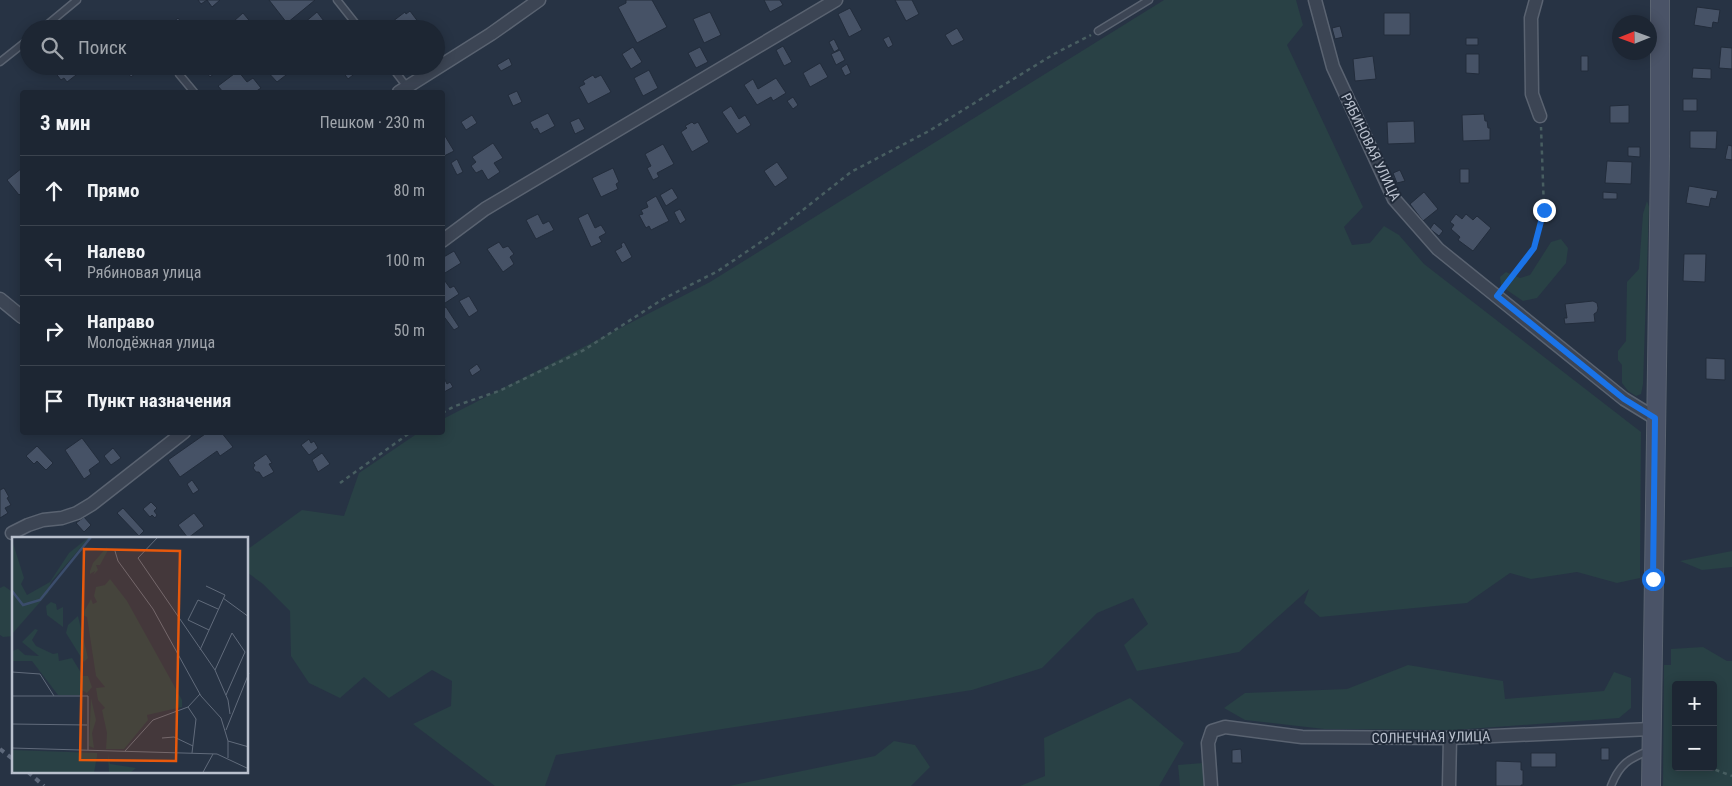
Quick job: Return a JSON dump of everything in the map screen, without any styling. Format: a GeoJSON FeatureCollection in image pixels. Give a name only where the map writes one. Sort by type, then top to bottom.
{"type":"FeatureCollection","features":[{"type":"Feature","properties":{"kind":"main road"},"geometry":{"type":"LineString","coordinates":[[1651,786],[1660,156],[1660,0]]}},
{"type":"Feature","properties":{"kind":"street"},"geometry":{"type":"LineString","coordinates":[[445,63],[539,0]]}},
{"type":"Feature","properties":{"kind":"street"},"geometry":{"type":"LineString","coordinates":[[445,239],[485,209],[836,0]]}},
{"type":"Feature","properties":{"kind":"street","name":"РЯБИНОВАЯ УЛИЦА"},"geometry":{"type":"LineString","coordinates":[[1314,0],[1333,67],[1394,199],[1438,249],[1624,399],[1655,418]]}},
{"type":"Feature","properties":{"kind":"street"},"geometry":{"type":"LineString","coordinates":[[1536,0],[1532,18],[1532,94],[1540,116]]}},
{"type":"Feature","properties":{"kind":"street"},"geometry":{"type":"LineString","coordinates":[[403,90],[427,75]]}},
{"type":"Feature","properties":{"kind":"street"},"geometry":{"type":"LineString","coordinates":[[0,299],[20,315]]}},
{"type":"Feature","properties":{"kind":"street"},"geometry":{"type":"LineString","coordinates":[[12,533],[43,520],[62,518],[77,513],[92,504],[180,435]]}},
{"type":"Feature","properties":{"kind":"street","name":"СОЛНЕЧНАЯ УЛИЦА"},"geometry":{"type":"LineString","coordinates":[[1211,786],[1208,743],[1212,731],[1225,727],[1302,737],[1450,738],[1651,729]]}},
{"type":"Feature","properties":{"kind":"street"},"geometry":{"type":"LineString","coordinates":[[1449,786],[1450,738]]}},
{"type":"Feature","properties":{"kind":"lane"},"geometry":{"type":"LineString","coordinates":[[53,20],[77,0]]}},
{"type":"Feature","properties":{"kind":"lane"},"geometry":{"type":"LineString","coordinates":[[337,0],[353,20]]}},
{"type":"Feature","properties":{"kind":"lane"},"geometry":{"type":"LineString","coordinates":[[1098,31],[1149,0]]}},
{"type":"Feature","properties":{"kind":"lane"},"geometry":{"type":"LineString","coordinates":[[0,62],[20,46]]}},
{"type":"Feature","properties":{"kind":"lane"},"geometry":{"type":"LineString","coordinates":[[181,75],[192,90]]}},
{"type":"Feature","properties":{"kind":"lane"},"geometry":{"type":"LineString","coordinates":[[396,75],[403,90]]}},
{"type":"Feature","properties":{"kind":"lane"},"geometry":{"type":"LineString","coordinates":[[1611,786],[1615,776],[1628,760],[1651,749]]}},
{"type":"Feature","properties":{"kind":"path"},"geometry":{"type":"LineString","coordinates":[[445,411],[455,406],[499,391],[584,350],[663,299],[718,271],[771,236],[851,172],[929,131],[1054,54],[1098,31]]}},
{"type":"Feature","properties":{"kind":"path"},"geometry":{"type":"LineString","coordinates":[[1497,296],[1534,248],[1544,210],[1540,116]]}},
{"type":"Feature","properties":{"kind":"path"},"geometry":{"type":"LineString","coordinates":[[340,483],[408,435]]}},
{"type":"Feature","properties":{"kind":"path"},"geometry":{"type":"LineString","coordinates":[[1717,770],[1732,776]]}},
{"type":"Feature","properties":{"kind":"green space"},"geometry":{"type":"Polygon","coordinates":[[[1164,0],[1296,0],[1303,25],[1287,45],[1363,207],[1344,227],[1352,245],[1370,243],[1384,226],[1399,235],[1424,264],[1641,432],[1640,578],[1617,583],[1577,572],[1531,579],[1510,573],[1467,603],[1320,617],[1304,603],[1309,589],[1239,652],[1137,671],[1124,645],[1148,624],[1133,598],[1097,613],[1042,668],[972,690],[556,755],[545,786],[495,786],[413,724],[451,706],[452,681],[432,670],[389,698],[364,677],[340,698],[309,683],[291,656],[290,611],[263,584],[249,574],[249,548],[302,510],[344,516],[359,473],[415,435],[445,435],[445,418],[710,282],[1164,0]]]}},
{"type":"Feature","properties":{"kind":"green space"},"geometry":{"type":"Polygon","coordinates":[[[1647,201],[1649,207],[1643,384],[1641,394],[1636,396],[1628,391],[1622,383],[1622,365],[1618,360],[1618,351],[1626,341],[1627,282],[1639,269],[1643,214],[1647,201]]]}},
{"type":"Feature","properties":{"kind":"green space"},"geometry":{"type":"Polygon","coordinates":[[[1561,239],[1568,248],[1566,263],[1537,298],[1523,301],[1501,286],[1500,277],[1506,272],[1520,278],[1530,275],[1551,242],[1561,239]]]}},
{"type":"Feature","properties":{"kind":"green space"},"geometry":{"type":"Polygon","coordinates":[[[1732,551],[1732,567],[1702,570],[1680,561],[1732,551]]]}},
{"type":"Feature","properties":{"kind":"green space"},"geometry":{"type":"Polygon","coordinates":[[[4,586],[12,592],[12,636],[3,637],[0,635],[0,588],[4,586]]]}},
{"type":"Feature","properties":{"kind":"green space"},"geometry":{"type":"Polygon","coordinates":[[[1703,647],[1727,661],[1732,661],[1732,786],[1663,786],[1664,665],[1671,665],[1671,649],[1703,647]]]}},
{"type":"Feature","properties":{"kind":"green space"},"geometry":{"type":"Polygon","coordinates":[[[1408,665],[1503,681],[1505,699],[1604,691],[1614,672],[1631,678],[1631,708],[1619,718],[1454,730],[1324,729],[1245,720],[1224,708],[1245,693],[1347,689],[1408,665]]]}},
{"type":"Feature","properties":{"kind":"green space"},"geometry":{"type":"Polygon","coordinates":[[[1130,698],[1184,743],[1159,786],[1020,786],[1045,776],[1044,738],[1130,698]]]}},
{"type":"Feature","properties":{"kind":"green space"},"geometry":{"type":"Polygon","coordinates":[[[894,741],[915,745],[930,767],[911,786],[729,786],[875,756],[894,741]]]}},
{"type":"Feature","properties":{"kind":"green space"},"geometry":{"type":"Polygon","coordinates":[[[1203,763],[1204,786],[1180,786],[1178,765],[1203,763]]]}},
{"type":"Feature","properties":{"kind":"building"},"geometry":{"type":"Polygon","coordinates":[[[198,0],[207,0],[201,4],[198,0]]]}},
{"type":"Feature","properties":{"kind":"building"},"geometry":{"type":"Polygon","coordinates":[[[207,0],[220,0],[212,7],[207,0]]]}},
{"type":"Feature","properties":{"kind":"building"},"geometry":{"type":"Polygon","coordinates":[[[269,0],[315,0],[291,20],[285,20],[269,0]]]}},
{"type":"Feature","properties":{"kind":"building"},"geometry":{"type":"Polygon","coordinates":[[[626,0],[652,0],[667,27],[637,43],[618,7],[626,3],[626,0]]]}},
{"type":"Feature","properties":{"kind":"building"},"geometry":{"type":"Polygon","coordinates":[[[764,0],[780,0],[783,5],[770,12],[764,0]]]}},
{"type":"Feature","properties":{"kind":"building"},"geometry":{"type":"Polygon","coordinates":[[[895,0],[912,0],[919,14],[906,21],[895,0]]]}},
{"type":"Feature","properties":{"kind":"building"},"geometry":{"type":"Polygon","coordinates":[[[1697,7],[1720,10],[1718,23],[1713,22],[1712,28],[1694,25],[1697,7]]]}},
{"type":"Feature","properties":{"kind":"building"},"geometry":{"type":"Polygon","coordinates":[[[850,8],[862,30],[849,37],[838,14],[850,8]]]}},
{"type":"Feature","properties":{"kind":"building"},"geometry":{"type":"Polygon","coordinates":[[[410,11],[417,20],[395,20],[405,12],[406,14],[410,11]]]}},
{"type":"Feature","properties":{"kind":"building"},"geometry":{"type":"Polygon","coordinates":[[[317,12],[323,20],[308,20],[317,12]]]}},
{"type":"Feature","properties":{"kind":"building"},"geometry":{"type":"Polygon","coordinates":[[[710,12],[721,35],[704,43],[693,19],[710,12]]]}},
{"type":"Feature","properties":{"kind":"building"},"geometry":{"type":"Polygon","coordinates":[[[243,13],[249,20],[235,20],[243,13]]]}},
{"type":"Feature","properties":{"kind":"building"},"geometry":{"type":"Polygon","coordinates":[[[1384,13],[1410,13],[1410,35],[1384,35],[1384,13]]]}},
{"type":"Feature","properties":{"kind":"building"},"geometry":{"type":"Polygon","coordinates":[[[1340,26],[1343,37],[1335,39],[1332,28],[1340,26]]]}},
{"type":"Feature","properties":{"kind":"building"},"geometry":{"type":"Polygon","coordinates":[[[957,28],[964,40],[952,46],[945,35],[957,28]]]}},
{"type":"Feature","properties":{"kind":"building"},"geometry":{"type":"Polygon","coordinates":[[[889,36],[893,45],[888,48],[883,39],[889,36]]]}},
{"type":"Feature","properties":{"kind":"building"},"geometry":{"type":"Polygon","coordinates":[[[1466,38],[1478,38],[1478,45],[1466,45],[1466,38]]]}},
{"type":"Feature","properties":{"kind":"building"},"geometry":{"type":"Polygon","coordinates":[[[834,39],[839,49],[834,52],[829,42],[834,39]]]}},
{"type":"Feature","properties":{"kind":"building"},"geometry":{"type":"Polygon","coordinates":[[[783,46],[792,62],[784,66],[776,50],[783,46]]]}},
{"type":"Feature","properties":{"kind":"building"},"geometry":{"type":"Polygon","coordinates":[[[633,47],[642,62],[631,69],[622,54],[633,47]]]}},
{"type":"Feature","properties":{"kind":"building"},"geometry":{"type":"Polygon","coordinates":[[[700,47],[708,62],[696,68],[688,53],[700,47]]]}},
{"type":"Feature","properties":{"kind":"building"},"geometry":{"type":"Polygon","coordinates":[[[1721,47],[1732,48],[1732,69],[1719,68],[1721,47]]]}},
{"type":"Feature","properties":{"kind":"building"},"geometry":{"type":"Polygon","coordinates":[[[840,50],[845,60],[836,65],[831,54],[840,50]]]}},
{"type":"Feature","properties":{"kind":"building"},"geometry":{"type":"Polygon","coordinates":[[[1466,54],[1479,54],[1479,74],[1466,73],[1466,54]]]}},
{"type":"Feature","properties":{"kind":"building"},"geometry":{"type":"Polygon","coordinates":[[[1373,56],[1376,79],[1355,81],[1353,59],[1373,56]]]}},
{"type":"Feature","properties":{"kind":"building"},"geometry":{"type":"Polygon","coordinates":[[[1581,56],[1588,56],[1588,71],[1581,71],[1581,56]]]}},
{"type":"Feature","properties":{"kind":"building"},"geometry":{"type":"Polygon","coordinates":[[[509,58],[512,65],[501,71],[497,65],[509,58]]]}},
{"type":"Feature","properties":{"kind":"building"},"geometry":{"type":"Polygon","coordinates":[[[820,63],[828,77],[810,87],[803,73],[820,63]]]}},
{"type":"Feature","properties":{"kind":"building"},"geometry":{"type":"Polygon","coordinates":[[[847,64],[851,73],[845,76],[841,68],[847,64]]]}},
{"type":"Feature","properties":{"kind":"building"},"geometry":{"type":"Polygon","coordinates":[[[1693,68],[1711,69],[1711,79],[1692,78],[1693,68]]]}},
{"type":"Feature","properties":{"kind":"building"},"geometry":{"type":"Polygon","coordinates":[[[649,70],[658,88],[643,96],[634,78],[649,70]]]}},
{"type":"Feature","properties":{"kind":"building"},"geometry":{"type":"Polygon","coordinates":[[[57,75],[76,75],[67,82],[64,78],[61,80],[57,75]]]}},
{"type":"Feature","properties":{"kind":"building"},"geometry":{"type":"Polygon","coordinates":[[[233,75],[241,75],[247,82],[253,78],[261,88],[258,90],[221,90],[218,86],[233,75]]]}},
{"type":"Feature","properties":{"kind":"building"},"geometry":{"type":"Polygon","coordinates":[[[271,75],[286,75],[277,82],[271,75]]]}},
{"type":"Feature","properties":{"kind":"building"},"geometry":{"type":"Polygon","coordinates":[[[593,75],[595,78],[601,75],[611,92],[588,104],[579,87],[585,84],[583,81],[593,75]]]}},
{"type":"Feature","properties":{"kind":"building"},"geometry":{"type":"Polygon","coordinates":[[[776,78],[786,93],[773,101],[771,97],[757,105],[744,85],[753,79],[758,89],[776,78]]]}},
{"type":"Feature","properties":{"kind":"building"},"geometry":{"type":"Polygon","coordinates":[[[517,91],[522,102],[513,106],[508,95],[517,91]]]}},
{"type":"Feature","properties":{"kind":"building"},"geometry":{"type":"Polygon","coordinates":[[[793,97],[798,105],[793,109],[787,101],[793,97]]]}},
{"type":"Feature","properties":{"kind":"building"},"geometry":{"type":"Polygon","coordinates":[[[1683,99],[1697,99],[1697,111],[1683,111],[1683,99]]]}},
{"type":"Feature","properties":{"kind":"building"},"geometry":{"type":"Polygon","coordinates":[[[1629,105],[1629,123],[1610,123],[1610,106],[1629,105]]]}},
{"type":"Feature","properties":{"kind":"building"},"geometry":{"type":"Polygon","coordinates":[[[731,106],[739,119],[745,115],[751,125],[737,134],[722,112],[731,106]]]}},
{"type":"Feature","properties":{"kind":"building"},"geometry":{"type":"Polygon","coordinates":[[[548,113],[555,126],[540,134],[537,128],[534,130],[530,122],[548,113]]]}},
{"type":"Feature","properties":{"kind":"building"},"geometry":{"type":"Polygon","coordinates":[[[1484,114],[1488,128],[1490,128],[1490,140],[1463,141],[1462,115],[1484,114]]]}},
{"type":"Feature","properties":{"kind":"building"},"geometry":{"type":"Polygon","coordinates":[[[472,115],[477,123],[466,130],[461,122],[472,115]]]}},
{"type":"Feature","properties":{"kind":"building"},"geometry":{"type":"Polygon","coordinates":[[[579,118],[585,129],[575,134],[570,122],[579,118]]]}},
{"type":"Feature","properties":{"kind":"building"},"geometry":{"type":"Polygon","coordinates":[[[1414,121],[1415,143],[1388,144],[1387,122],[1414,121]]]}},
{"type":"Feature","properties":{"kind":"building"},"geometry":{"type":"Polygon","coordinates":[[[692,122],[694,124],[698,122],[709,142],[692,152],[681,132],[687,128],[685,126],[692,122]]]}},
{"type":"Feature","properties":{"kind":"building"},"geometry":{"type":"Polygon","coordinates":[[[1690,131],[1717,131],[1716,149],[1690,148],[1690,131]]]}},
{"type":"Feature","properties":{"kind":"building"},"geometry":{"type":"Polygon","coordinates":[[[445,136],[454,151],[445,156],[445,136]]]}},
{"type":"Feature","properties":{"kind":"building"},"geometry":{"type":"Polygon","coordinates":[[[493,143],[503,158],[494,163],[500,172],[488,180],[482,170],[476,173],[471,166],[476,162],[472,157],[493,143]]]}},
{"type":"Feature","properties":{"kind":"building"},"geometry":{"type":"Polygon","coordinates":[[[663,144],[674,164],[657,173],[659,177],[653,180],[647,168],[651,166],[645,154],[663,144]]]}},
{"type":"Feature","properties":{"kind":"building"},"geometry":{"type":"Polygon","coordinates":[[[1728,145],[1732,146],[1732,160],[1725,159],[1728,145]]]}},
{"type":"Feature","properties":{"kind":"building"},"geometry":{"type":"Polygon","coordinates":[[[1628,147],[1640,147],[1640,157],[1628,156],[1628,147]]]}},
{"type":"Feature","properties":{"kind":"building"},"geometry":{"type":"Polygon","coordinates":[[[457,159],[463,172],[457,175],[451,163],[457,159]]]}},
{"type":"Feature","properties":{"kind":"building"},"geometry":{"type":"Polygon","coordinates":[[[1607,161],[1632,162],[1631,184],[1605,183],[1607,161]]]}},
{"type":"Feature","properties":{"kind":"building"},"geometry":{"type":"Polygon","coordinates":[[[777,162],[788,178],[775,187],[764,171],[777,162]]]}},
{"type":"Feature","properties":{"kind":"building"},"geometry":{"type":"Polygon","coordinates":[[[613,168],[619,182],[616,184],[618,189],[601,197],[592,178],[613,168]]]}},
{"type":"Feature","properties":{"kind":"building"},"geometry":{"type":"Polygon","coordinates":[[[1460,169],[1469,169],[1469,183],[1460,183],[1460,169]]]}},
{"type":"Feature","properties":{"kind":"building"},"geometry":{"type":"Polygon","coordinates":[[[20,170],[19,195],[7,180],[20,170]]]}},
{"type":"Feature","properties":{"kind":"building"},"geometry":{"type":"Polygon","coordinates":[[[1400,170],[1405,181],[1397,183],[1393,173],[1400,170]]]}},
{"type":"Feature","properties":{"kind":"building"},"geometry":{"type":"Polygon","coordinates":[[[1689,186],[1718,191],[1716,199],[1711,198],[1709,207],[1686,203],[1689,186]]]}},
{"type":"Feature","properties":{"kind":"building"},"geometry":{"type":"Polygon","coordinates":[[[672,188],[678,198],[666,206],[660,195],[672,188]]]}},
{"type":"Feature","properties":{"kind":"building"},"geometry":{"type":"Polygon","coordinates":[[[1424,192],[1438,209],[1423,221],[1410,204],[1424,192]]]}},
{"type":"Feature","properties":{"kind":"building"},"geometry":{"type":"Polygon","coordinates":[[[1603,192],[1617,193],[1617,199],[1603,199],[1603,192]]]}},
{"type":"Feature","properties":{"kind":"building"},"geometry":{"type":"Polygon","coordinates":[[[656,196],[669,221],[651,230],[649,226],[646,228],[639,215],[643,214],[641,210],[648,207],[646,202],[656,196]]]}},
{"type":"Feature","properties":{"kind":"building"},"geometry":{"type":"Polygon","coordinates":[[[680,209],[686,220],[680,224],[674,212],[680,209]]]}},
{"type":"Feature","properties":{"kind":"building"},"geometry":{"type":"Polygon","coordinates":[[[588,213],[595,228],[601,225],[606,233],[599,237],[602,242],[591,247],[578,218],[588,213]]]}},
{"type":"Feature","properties":{"kind":"building"},"geometry":{"type":"Polygon","coordinates":[[[538,214],[543,224],[549,221],[554,230],[536,239],[526,220],[538,214]]]}},
{"type":"Feature","properties":{"kind":"building"},"geometry":{"type":"Polygon","coordinates":[[[1456,214],[1462,219],[1466,214],[1473,220],[1477,216],[1491,228],[1473,251],[1458,240],[1460,237],[1451,229],[1454,225],[1450,222],[1456,214]]]}},
{"type":"Feature","properties":{"kind":"building"},"geometry":{"type":"Polygon","coordinates":[[[1434,223],[1443,231],[1439,236],[1430,229],[1434,223]]]}},
{"type":"Feature","properties":{"kind":"building"},"geometry":{"type":"Polygon","coordinates":[[[499,242],[503,248],[508,246],[514,254],[510,257],[514,264],[503,272],[487,249],[499,242]]]}},
{"type":"Feature","properties":{"kind":"building"},"geometry":{"type":"Polygon","coordinates":[[[624,242],[632,257],[622,263],[615,251],[622,247],[621,244],[624,242]]]}},
{"type":"Feature","properties":{"kind":"building"},"geometry":{"type":"Polygon","coordinates":[[[454,251],[461,263],[445,273],[445,256],[454,251]]]}},
{"type":"Feature","properties":{"kind":"building"},"geometry":{"type":"Polygon","coordinates":[[[1684,254],[1706,254],[1705,282],[1683,281],[1684,254]]]}},
{"type":"Feature","properties":{"kind":"building"},"geometry":{"type":"Polygon","coordinates":[[[445,281],[450,288],[454,286],[459,294],[445,303],[445,281]]]}},
{"type":"Feature","properties":{"kind":"building"},"geometry":{"type":"Polygon","coordinates":[[[469,296],[478,311],[469,317],[459,301],[469,296]]]}},
{"type":"Feature","properties":{"kind":"building"},"geometry":{"type":"Polygon","coordinates":[[[1593,301],[1597,303],[1598,308],[1594,314],[1595,322],[1565,324],[1564,318],[1567,318],[1565,304],[1593,301]]]}},
{"type":"Feature","properties":{"kind":"building"},"geometry":{"type":"Polygon","coordinates":[[[445,308],[459,327],[454,330],[445,318],[445,308]]]}},
{"type":"Feature","properties":{"kind":"building"},"geometry":{"type":"Polygon","coordinates":[[[1706,358],[1725,359],[1725,380],[1706,379],[1706,358]]]}},
{"type":"Feature","properties":{"kind":"building"},"geometry":{"type":"Polygon","coordinates":[[[477,364],[481,370],[472,376],[469,370],[477,364]]]}},
{"type":"Feature","properties":{"kind":"building"},"geometry":{"type":"Polygon","coordinates":[[[445,380],[447,384],[450,382],[453,387],[445,391],[445,380]]]}},
{"type":"Feature","properties":{"kind":"building"},"geometry":{"type":"Polygon","coordinates":[[[204,435],[223,435],[233,447],[220,456],[217,451],[180,477],[168,460],[204,435]]]}},
{"type":"Feature","properties":{"kind":"building"},"geometry":{"type":"Polygon","coordinates":[[[82,438],[100,462],[89,470],[91,474],[84,479],[65,450],[82,438]]]}},
{"type":"Feature","properties":{"kind":"building"},"geometry":{"type":"Polygon","coordinates":[[[309,439],[311,443],[314,441],[318,448],[309,455],[301,445],[309,439]]]}},
{"type":"Feature","properties":{"kind":"building"},"geometry":{"type":"Polygon","coordinates":[[[37,446],[53,463],[46,470],[37,461],[34,464],[26,456],[37,446]]]}},
{"type":"Feature","properties":{"kind":"building"},"geometry":{"type":"Polygon","coordinates":[[[113,448],[121,458],[111,465],[104,456],[113,448]]]}},
{"type":"Feature","properties":{"kind":"building"},"geometry":{"type":"Polygon","coordinates":[[[322,453],[330,464],[318,472],[312,460],[322,453]]]}},
{"type":"Feature","properties":{"kind":"building"},"geometry":{"type":"Polygon","coordinates":[[[266,454],[272,463],[269,464],[274,472],[263,478],[253,468],[255,465],[253,463],[266,454]]]}},
{"type":"Feature","properties":{"kind":"building"},"geometry":{"type":"Polygon","coordinates":[[[192,480],[199,490],[193,494],[187,484],[192,480]]]}},
{"type":"Feature","properties":{"kind":"building"},"geometry":{"type":"Polygon","coordinates":[[[4,488],[11,505],[5,508],[8,513],[0,518],[0,490],[4,488]]]}},
{"type":"Feature","properties":{"kind":"building"},"geometry":{"type":"Polygon","coordinates":[[[151,502],[157,508],[154,511],[157,515],[155,518],[152,515],[150,517],[143,509],[151,502]]]}},
{"type":"Feature","properties":{"kind":"building"},"geometry":{"type":"Polygon","coordinates":[[[123,508],[144,531],[139,536],[117,513],[123,508]]]}},
{"type":"Feature","properties":{"kind":"building"},"geometry":{"type":"Polygon","coordinates":[[[194,513],[204,526],[187,537],[178,525],[194,513]]]}},
{"type":"Feature","properties":{"kind":"building"},"geometry":{"type":"Polygon","coordinates":[[[84,517],[91,525],[84,532],[76,523],[84,517]]]}},
{"type":"Feature","properties":{"kind":"building"},"geometry":{"type":"Polygon","coordinates":[[[1601,748],[1609,748],[1609,760],[1601,760],[1601,748]]]}},
{"type":"Feature","properties":{"kind":"building"},"geometry":{"type":"Polygon","coordinates":[[[1241,749],[1242,763],[1232,763],[1232,750],[1241,749]]]}},
{"type":"Feature","properties":{"kind":"building"},"geometry":{"type":"Polygon","coordinates":[[[1531,753],[1556,753],[1556,767],[1531,767],[1531,753]]]}},
{"type":"Feature","properties":{"kind":"building"},"geometry":{"type":"Polygon","coordinates":[[[1496,761],[1521,762],[1523,785],[1496,786],[1496,761]]]}},
{"type":"Feature","properties":{"kind":"railway"},"geometry":{"type":"LineString","coordinates":[[0,749],[12,758]]}},
{"type":"Feature","properties":{"kind":"railway"},"geometry":{"type":"LineString","coordinates":[[30,774],[44,786]]}},
{"type":"Feature","properties":{"kind":"route"},"geometry":{"type":"LineString","coordinates":[[1544,210],[1534,248],[1497,296],[1624,399],[1655,418],[1653,579]]}}]}
